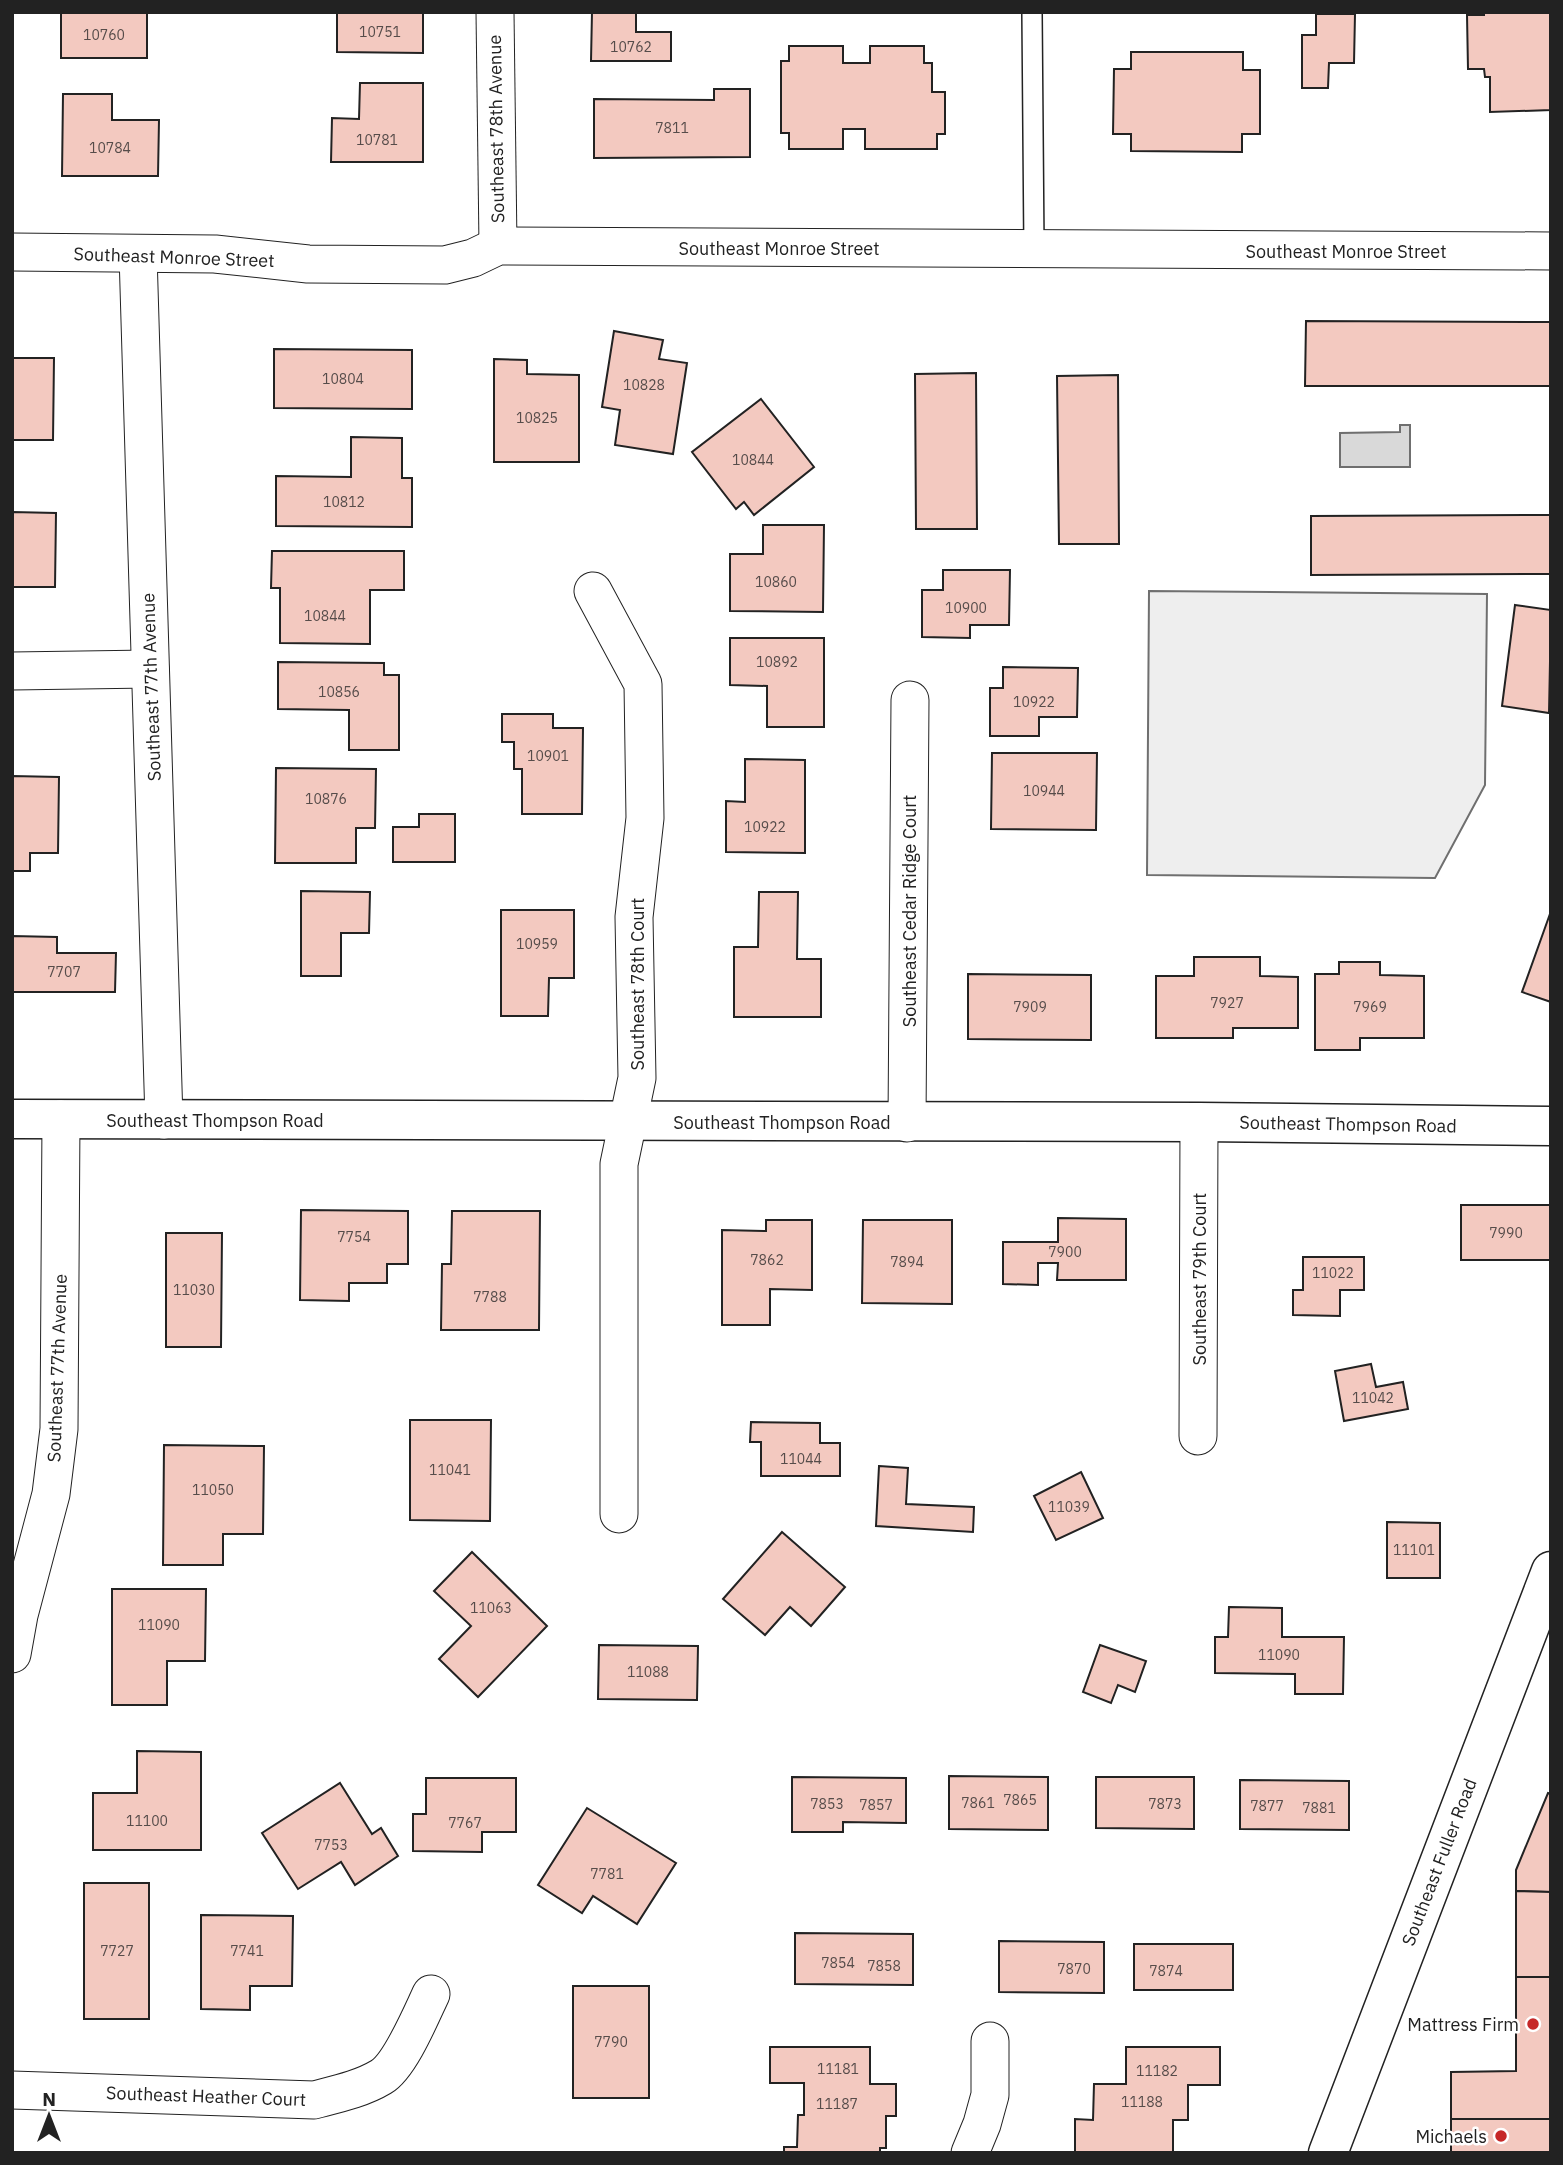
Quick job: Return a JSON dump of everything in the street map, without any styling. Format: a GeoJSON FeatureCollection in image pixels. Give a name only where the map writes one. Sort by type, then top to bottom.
{"type":"FeatureCollection","features":[{"type":"Feature","properties":{"kind":"street","name":"Southeast 78th Avenue"},"geometry":{"type":"LineString","coordinates":[[495,12],[498,246]]}},
{"type":"Feature","properties":{"kind":"street","name":"Southeast Monroe Street"},"geometry":{"type":"LineString","coordinates":[[12,252],[215,254],[308,264],[445,265],[473,258],[498,246],[1551,251]]}},
{"type":"Feature","properties":{"kind":"street","name":"Southeast 77th Avenue"},"geometry":{"type":"LineString","coordinates":[[138,254],[164,1120]]}},
{"type":"Feature","properties":{"kind":"street","name":"Southeast 78th Court"},"geometry":{"type":"LineString","coordinates":[[593,591],[643,684],[645,818],[635,917],[637,1078],[620,1164],[618,1514]]}},
{"type":"Feature","properties":{"kind":"street"},"geometry":{"type":"LineString","coordinates":[[12,671],[150,669]]}},
{"type":"Feature","properties":{"kind":"street","name":"Southeast Cedar Ridge Court"},"geometry":{"type":"LineString","coordinates":[[907,1123],[910,700]]}},
{"type":"Feature","properties":{"kind":"street","name":"Southeast Thompson Road"},"geometry":{"type":"LineString","coordinates":[[12,1119],[1199,1122],[1551,1126]]}},
{"type":"Feature","properties":{"kind":"street","name":"Southeast 77th Avenue"},"geometry":{"type":"LineString","coordinates":[[12,1654],[19,1615],[51,1494],[58,1429],[61,1119]]}},
{"type":"Feature","properties":{"kind":"street","name":"Southeast 79th Court"},"geometry":{"type":"LineString","coordinates":[[1198,1436],[1199,1122]]}},
{"type":"Feature","properties":{"kind":"street","name":"Southeast Fuller Road"},"geometry":{"type":"LineString","coordinates":[[1328,2153],[1551,1571]]}},
{"type":"Feature","properties":{"kind":"street","name":"Southeast Heather Court"},"geometry":{"type":"LineString","coordinates":[[12,2090],[314,2100],[356,2089],[384,2076],[404,2049],[431,1994]]}},
{"type":"Feature","properties":{"kind":"street"},"geometry":{"type":"LineString","coordinates":[[970,2153],[990,2095],[990,2041]]}},
{"type":"Feature","properties":{"kind":"lane"},"geometry":{"type":"LineString","coordinates":[[1032,12],[1034,250]]}},
{"type":"Feature","properties":{"kind":"shaded area"},"geometry":{"type":"Polygon","coordinates":[[[1400,425],[1410,425],[1410,467],[1340,467],[1340,433],[1400,432],[1400,425]]]}},
{"type":"Feature","properties":{"kind":"shaded area"},"geometry":{"type":"Polygon","coordinates":[[[1149,591],[1487,594],[1485,785],[1435,878],[1147,875],[1149,591]]]}},
{"type":"Feature","properties":{"kind":"building"},"geometry":{"type":"Polygon","coordinates":[[[61,12],[147,12],[147,58],[61,58],[61,12]]]}},
{"type":"Feature","properties":{"kind":"building"},"geometry":{"type":"Polygon","coordinates":[[[337,12],[423,12],[423,53],[337,52],[337,12]]]}},
{"type":"Feature","properties":{"kind":"building"},"geometry":{"type":"Polygon","coordinates":[[[592,12],[636,12],[636,32],[671,32],[671,61],[591,61],[592,12]]]}},
{"type":"Feature","properties":{"kind":"building"},"geometry":{"type":"Polygon","coordinates":[[[1484,12],[1551,12],[1551,110],[1490,112],[1490,77],[1485,77],[1484,69],[1468,69],[1467,15],[1484,15],[1484,12]]]}},
{"type":"Feature","properties":{"kind":"building"},"geometry":{"type":"Polygon","coordinates":[[[1316,14],[1355,14],[1354,63],[1329,63],[1328,88],[1302,88],[1302,35],[1316,35],[1316,14]]]}},
{"type":"Feature","properties":{"kind":"building"},"geometry":{"type":"Polygon","coordinates":[[[789,46],[843,46],[843,63],[870,63],[870,46],[924,46],[924,63],[932,63],[932,92],[945,92],[945,134],[937,134],[937,149],[865,149],[865,129],[843,129],[843,149],[789,149],[789,133],[781,133],[781,61],[789,61],[789,46]]]}},
{"type":"Feature","properties":{"kind":"building"},"geometry":{"type":"Polygon","coordinates":[[[1131,52],[1243,52],[1243,70],[1260,70],[1260,134],[1242,134],[1242,152],[1131,151],[1131,134],[1113,134],[1114,69],[1131,69],[1131,52]]]}},
{"type":"Feature","properties":{"kind":"building"},"geometry":{"type":"Polygon","coordinates":[[[360,83],[423,83],[423,162],[331,162],[332,118],[359,119],[360,83]]]}},
{"type":"Feature","properties":{"kind":"building"},"geometry":{"type":"Polygon","coordinates":[[[714,89],[750,89],[750,157],[594,158],[594,99],[714,100],[714,89]]]}},
{"type":"Feature","properties":{"kind":"building"},"geometry":{"type":"Polygon","coordinates":[[[63,94],[112,94],[112,120],[159,120],[158,176],[62,176],[63,94]]]}},
{"type":"Feature","properties":{"kind":"building"},"geometry":{"type":"Polygon","coordinates":[[[1306,321],[1551,322],[1551,386],[1305,386],[1306,321]]]}},
{"type":"Feature","properties":{"kind":"building"},"geometry":{"type":"Polygon","coordinates":[[[614,331],[663,340],[659,359],[687,363],[673,454],[615,445],[620,410],[602,407],[614,331]]]}},
{"type":"Feature","properties":{"kind":"building"},"geometry":{"type":"Polygon","coordinates":[[[274,349],[412,350],[412,409],[274,408],[274,349]]]}},
{"type":"Feature","properties":{"kind":"building"},"geometry":{"type":"Polygon","coordinates":[[[12,358],[54,358],[53,440],[12,440],[12,358]]]}},
{"type":"Feature","properties":{"kind":"building"},"geometry":{"type":"Polygon","coordinates":[[[494,359],[527,360],[527,374],[579,375],[579,462],[494,462],[494,359]]]}},
{"type":"Feature","properties":{"kind":"building"},"geometry":{"type":"Polygon","coordinates":[[[976,373],[977,529],[916,529],[915,374],[976,373]]]}},
{"type":"Feature","properties":{"kind":"building"},"geometry":{"type":"Polygon","coordinates":[[[1118,375],[1119,544],[1059,544],[1057,376],[1118,375]]]}},
{"type":"Feature","properties":{"kind":"building"},"geometry":{"type":"Polygon","coordinates":[[[761,399],[814,467],[754,515],[744,502],[736,509],[692,452],[761,399]]]}},
{"type":"Feature","properties":{"kind":"building"},"geometry":{"type":"Polygon","coordinates":[[[351,437],[402,438],[402,478],[412,478],[412,527],[276,526],[276,476],[351,477],[351,437]]]}},
{"type":"Feature","properties":{"kind":"building"},"geometry":{"type":"Polygon","coordinates":[[[12,512],[56,513],[55,587],[12,587],[12,512]]]}},
{"type":"Feature","properties":{"kind":"building"},"geometry":{"type":"Polygon","coordinates":[[[1551,515],[1551,574],[1311,575],[1311,516],[1551,515]]]}},
{"type":"Feature","properties":{"kind":"building"},"geometry":{"type":"Polygon","coordinates":[[[763,525],[824,525],[823,612],[730,611],[730,554],[763,554],[763,525]]]}},
{"type":"Feature","properties":{"kind":"building"},"geometry":{"type":"Polygon","coordinates":[[[272,551],[404,551],[404,590],[370,590],[370,644],[280,643],[280,588],[271,588],[272,551]]]}},
{"type":"Feature","properties":{"kind":"building"},"geometry":{"type":"Polygon","coordinates":[[[943,570],[1010,570],[1009,625],[970,625],[970,638],[922,637],[922,590],[943,590],[943,570]]]}},
{"type":"Feature","properties":{"kind":"building"},"geometry":{"type":"Polygon","coordinates":[[[1515,605],[1551,610],[1549,713],[1502,706],[1515,605]]]}},
{"type":"Feature","properties":{"kind":"building"},"geometry":{"type":"Polygon","coordinates":[[[730,638],[824,638],[824,727],[767,727],[767,686],[730,685],[730,638]]]}},
{"type":"Feature","properties":{"kind":"building"},"geometry":{"type":"Polygon","coordinates":[[[278,662],[384,663],[384,675],[399,675],[399,750],[349,750],[349,710],[278,709],[278,662]]]}},
{"type":"Feature","properties":{"kind":"building"},"geometry":{"type":"Polygon","coordinates":[[[1003,667],[1078,668],[1077,717],[1039,717],[1039,736],[990,736],[990,688],[1003,688],[1003,667]]]}},
{"type":"Feature","properties":{"kind":"building"},"geometry":{"type":"Polygon","coordinates":[[[502,714],[553,714],[553,728],[583,728],[582,814],[522,814],[522,769],[514,769],[514,742],[502,742],[502,714]]]}},
{"type":"Feature","properties":{"kind":"building"},"geometry":{"type":"Polygon","coordinates":[[[992,753],[1097,753],[1096,830],[991,829],[992,753]]]}},
{"type":"Feature","properties":{"kind":"building"},"geometry":{"type":"Polygon","coordinates":[[[745,759],[805,760],[805,853],[726,852],[726,801],[745,802],[745,759]]]}},
{"type":"Feature","properties":{"kind":"building"},"geometry":{"type":"Polygon","coordinates":[[[276,768],[376,769],[375,828],[356,828],[356,863],[275,863],[276,768]]]}},
{"type":"Feature","properties":{"kind":"building"},"geometry":{"type":"Polygon","coordinates":[[[12,776],[59,777],[58,853],[30,853],[30,871],[12,871],[12,776]]]}},
{"type":"Feature","properties":{"kind":"building"},"geometry":{"type":"Polygon","coordinates":[[[419,814],[455,814],[455,862],[393,862],[393,827],[419,827],[419,814]]]}},
{"type":"Feature","properties":{"kind":"building"},"geometry":{"type":"Polygon","coordinates":[[[301,891],[370,892],[369,933],[341,933],[341,976],[301,976],[301,891]]]}},
{"type":"Feature","properties":{"kind":"building"},"geometry":{"type":"Polygon","coordinates":[[[759,892],[798,892],[797,959],[821,959],[821,1017],[734,1017],[734,947],[758,947],[759,892]]]}},
{"type":"Feature","properties":{"kind":"building"},"geometry":{"type":"Polygon","coordinates":[[[501,910],[574,910],[574,978],[549,978],[548,1016],[501,1016],[501,910]]]}},
{"type":"Feature","properties":{"kind":"building"},"geometry":{"type":"Polygon","coordinates":[[[1551,911],[1551,1002],[1522,992],[1551,911]]]}},
{"type":"Feature","properties":{"kind":"building"},"geometry":{"type":"Polygon","coordinates":[[[12,936],[57,937],[57,953],[116,953],[115,992],[12,992],[12,936]]]}},
{"type":"Feature","properties":{"kind":"building"},"geometry":{"type":"Polygon","coordinates":[[[1194,957],[1260,957],[1260,976],[1298,977],[1298,1028],[1233,1028],[1233,1038],[1156,1038],[1156,976],[1194,976],[1194,957]]]}},
{"type":"Feature","properties":{"kind":"building"},"geometry":{"type":"Polygon","coordinates":[[[1339,962],[1380,962],[1380,975],[1424,976],[1424,1038],[1360,1038],[1360,1050],[1315,1050],[1315,974],[1339,974],[1339,962]]]}},
{"type":"Feature","properties":{"kind":"building"},"geometry":{"type":"Polygon","coordinates":[[[968,974],[1091,975],[1091,1040],[968,1039],[968,974]]]}},
{"type":"Feature","properties":{"kind":"building"},"geometry":{"type":"Polygon","coordinates":[[[1461,1205],[1551,1205],[1551,1260],[1461,1260],[1461,1205]]]}},
{"type":"Feature","properties":{"kind":"building"},"geometry":{"type":"Polygon","coordinates":[[[301,1210],[408,1211],[408,1264],[387,1264],[387,1283],[349,1283],[349,1301],[300,1300],[301,1210]]]}},
{"type":"Feature","properties":{"kind":"building"},"geometry":{"type":"Polygon","coordinates":[[[452,1211],[540,1211],[539,1330],[441,1330],[442,1264],[451,1264],[452,1211]]]}},
{"type":"Feature","properties":{"kind":"building"},"geometry":{"type":"Polygon","coordinates":[[[1058,1218],[1126,1219],[1126,1280],[1057,1280],[1058,1263],[1038,1263],[1038,1285],[1003,1284],[1003,1242],[1058,1242],[1058,1218]]]}},
{"type":"Feature","properties":{"kind":"building"},"geometry":{"type":"Polygon","coordinates":[[[766,1220],[812,1220],[812,1290],[770,1289],[770,1325],[722,1325],[722,1230],[766,1231],[766,1220]]]}},
{"type":"Feature","properties":{"kind":"building"},"geometry":{"type":"Polygon","coordinates":[[[863,1220],[952,1220],[952,1304],[862,1303],[863,1220]]]}},
{"type":"Feature","properties":{"kind":"building"},"geometry":{"type":"Polygon","coordinates":[[[166,1233],[222,1233],[221,1347],[166,1347],[166,1233]]]}},
{"type":"Feature","properties":{"kind":"building"},"geometry":{"type":"Polygon","coordinates":[[[1303,1257],[1364,1257],[1364,1290],[1340,1290],[1340,1316],[1293,1315],[1293,1290],[1303,1290],[1303,1257]]]}},
{"type":"Feature","properties":{"kind":"building"},"geometry":{"type":"Polygon","coordinates":[[[1371,1364],[1376,1387],[1403,1382],[1408,1409],[1344,1421],[1335,1371],[1371,1364]]]}},
{"type":"Feature","properties":{"kind":"building"},"geometry":{"type":"Polygon","coordinates":[[[410,1420],[491,1420],[490,1521],[410,1520],[410,1420]]]}},
{"type":"Feature","properties":{"kind":"building"},"geometry":{"type":"Polygon","coordinates":[[[751,1422],[820,1423],[820,1443],[840,1443],[840,1476],[761,1476],[761,1442],[750,1442],[751,1422]]]}},
{"type":"Feature","properties":{"kind":"building"},"geometry":{"type":"Polygon","coordinates":[[[164,1445],[264,1446],[263,1534],[223,1534],[223,1565],[163,1565],[164,1445]]]}},
{"type":"Feature","properties":{"kind":"building"},"geometry":{"type":"Polygon","coordinates":[[[879,1466],[908,1468],[906,1504],[974,1507],[973,1532],[876,1526],[879,1466]]]}},
{"type":"Feature","properties":{"kind":"building"},"geometry":{"type":"Polygon","coordinates":[[[1081,1472],[1103,1518],[1056,1540],[1034,1496],[1081,1472]]]}},
{"type":"Feature","properties":{"kind":"building"},"geometry":{"type":"Polygon","coordinates":[[[1387,1522],[1440,1523],[1440,1578],[1387,1578],[1387,1522]]]}},
{"type":"Feature","properties":{"kind":"building"},"geometry":{"type":"Polygon","coordinates":[[[782,1532],[845,1587],[811,1626],[790,1607],[765,1635],[723,1599],[782,1532]]]}},
{"type":"Feature","properties":{"kind":"building"},"geometry":{"type":"Polygon","coordinates":[[[472,1552],[547,1626],[478,1697],[439,1659],[471,1626],[434,1591],[472,1552]]]}},
{"type":"Feature","properties":{"kind":"building"},"geometry":{"type":"Polygon","coordinates":[[[112,1589],[206,1589],[205,1661],[167,1661],[167,1705],[112,1705],[112,1589]]]}},
{"type":"Feature","properties":{"kind":"building"},"geometry":{"type":"Polygon","coordinates":[[[1229,1607],[1282,1608],[1282,1637],[1344,1637],[1343,1694],[1295,1694],[1295,1674],[1215,1673],[1215,1637],[1228,1637],[1229,1607]]]}},
{"type":"Feature","properties":{"kind":"building"},"geometry":{"type":"Polygon","coordinates":[[[599,1645],[698,1646],[697,1700],[598,1699],[599,1645]]]}},
{"type":"Feature","properties":{"kind":"building"},"geometry":{"type":"Polygon","coordinates":[[[1100,1645],[1146,1661],[1135,1692],[1118,1685],[1111,1703],[1083,1692],[1100,1645]]]}},
{"type":"Feature","properties":{"kind":"building"},"geometry":{"type":"Polygon","coordinates":[[[137,1751],[201,1752],[201,1850],[93,1850],[93,1793],[137,1793],[137,1751]]]}},
{"type":"Feature","properties":{"kind":"building"},"geometry":{"type":"Polygon","coordinates":[[[949,1776],[1048,1777],[1048,1830],[949,1829],[949,1776]]]}},
{"type":"Feature","properties":{"kind":"building"},"geometry":{"type":"Polygon","coordinates":[[[792,1777],[906,1778],[906,1823],[843,1822],[843,1832],[792,1832],[792,1777]]]}},
{"type":"Feature","properties":{"kind":"building"},"geometry":{"type":"Polygon","coordinates":[[[1096,1777],[1194,1777],[1194,1829],[1096,1828],[1096,1777]]]}},
{"type":"Feature","properties":{"kind":"building"},"geometry":{"type":"Polygon","coordinates":[[[426,1778],[516,1778],[516,1832],[482,1832],[482,1852],[413,1851],[413,1814],[426,1814],[426,1778]]]}},
{"type":"Feature","properties":{"kind":"building"},"geometry":{"type":"Polygon","coordinates":[[[1240,1780],[1349,1781],[1349,1830],[1240,1829],[1240,1780]]]}},
{"type":"Feature","properties":{"kind":"building"},"geometry":{"type":"Polygon","coordinates":[[[340,1783],[372,1834],[381,1828],[398,1856],[355,1885],[341,1862],[298,1889],[262,1833],[340,1783]]]}},
{"type":"Feature","properties":{"kind":"building"},"geometry":{"type":"Polygon","coordinates":[[[1548,1793],[1551,1794],[1551,1892],[1516,1891],[1516,1870],[1548,1793]]]}},
{"type":"Feature","properties":{"kind":"building"},"geometry":{"type":"Polygon","coordinates":[[[587,1808],[676,1863],[637,1924],[593,1896],[582,1913],[538,1885],[587,1808]]]}},
{"type":"Feature","properties":{"kind":"building"},"geometry":{"type":"Polygon","coordinates":[[[84,1883],[149,1883],[149,2019],[84,2019],[84,1883]]]}},
{"type":"Feature","properties":{"kind":"building"},"geometry":{"type":"Polygon","coordinates":[[[1516,1891],[1551,1892],[1551,1977],[1516,1977],[1516,1891]]]}},
{"type":"Feature","properties":{"kind":"building"},"geometry":{"type":"Polygon","coordinates":[[[201,1915],[293,1916],[292,1986],[250,1986],[250,2010],[201,2009],[201,1915]]]}},
{"type":"Feature","properties":{"kind":"building"},"geometry":{"type":"Polygon","coordinates":[[[795,1933],[913,1934],[913,1985],[795,1984],[795,1933]]]}},
{"type":"Feature","properties":{"kind":"building"},"geometry":{"type":"Polygon","coordinates":[[[999,1941],[1104,1942],[1104,1993],[999,1992],[999,1941]]]}},
{"type":"Feature","properties":{"kind":"building"},"geometry":{"type":"Polygon","coordinates":[[[1134,1944],[1233,1944],[1233,1990],[1134,1990],[1134,1944]]]}},
{"type":"Feature","properties":{"kind":"building","name":"Mattress Firm"},"geometry":{"type":"Polygon","coordinates":[[[1516,1977],[1551,1977],[1551,2119],[1451,2119],[1451,2072],[1516,2071],[1516,1977]]]}},
{"type":"Feature","properties":{"kind":"building"},"geometry":{"type":"Polygon","coordinates":[[[573,1986],[649,1986],[649,2098],[573,2098],[573,1986]]]}},
{"type":"Feature","properties":{"kind":"building"},"geometry":{"type":"Polygon","coordinates":[[[770,2047],[870,2047],[870,2084],[896,2084],[896,2116],[886,2116],[886,2148],[880,2148],[880,2153],[784,2153],[784,2147],[797,2147],[798,2115],[804,2115],[804,2083],[770,2083],[770,2047]]]}},
{"type":"Feature","properties":{"kind":"building"},"geometry":{"type":"Polygon","coordinates":[[[1126,2047],[1220,2047],[1220,2085],[1188,2085],[1188,2120],[1173,2120],[1173,2153],[1075,2153],[1075,2119],[1093,2120],[1094,2084],[1126,2084],[1126,2047]]]}},
{"type":"Feature","properties":{"kind":"building","name":"Michaels"},"geometry":{"type":"Polygon","coordinates":[[[1451,2119],[1551,2119],[1551,2153],[1451,2153],[1451,2119]]]}},
{"type":"Feature","properties":{"kind":"place","name":"Mattress Firm"},"geometry":{"type":"Point","coordinates":[1533,2024]}},
{"type":"Feature","properties":{"kind":"place","name":"Michaels"},"geometry":{"type":"Point","coordinates":[1501,2136]}}]}
